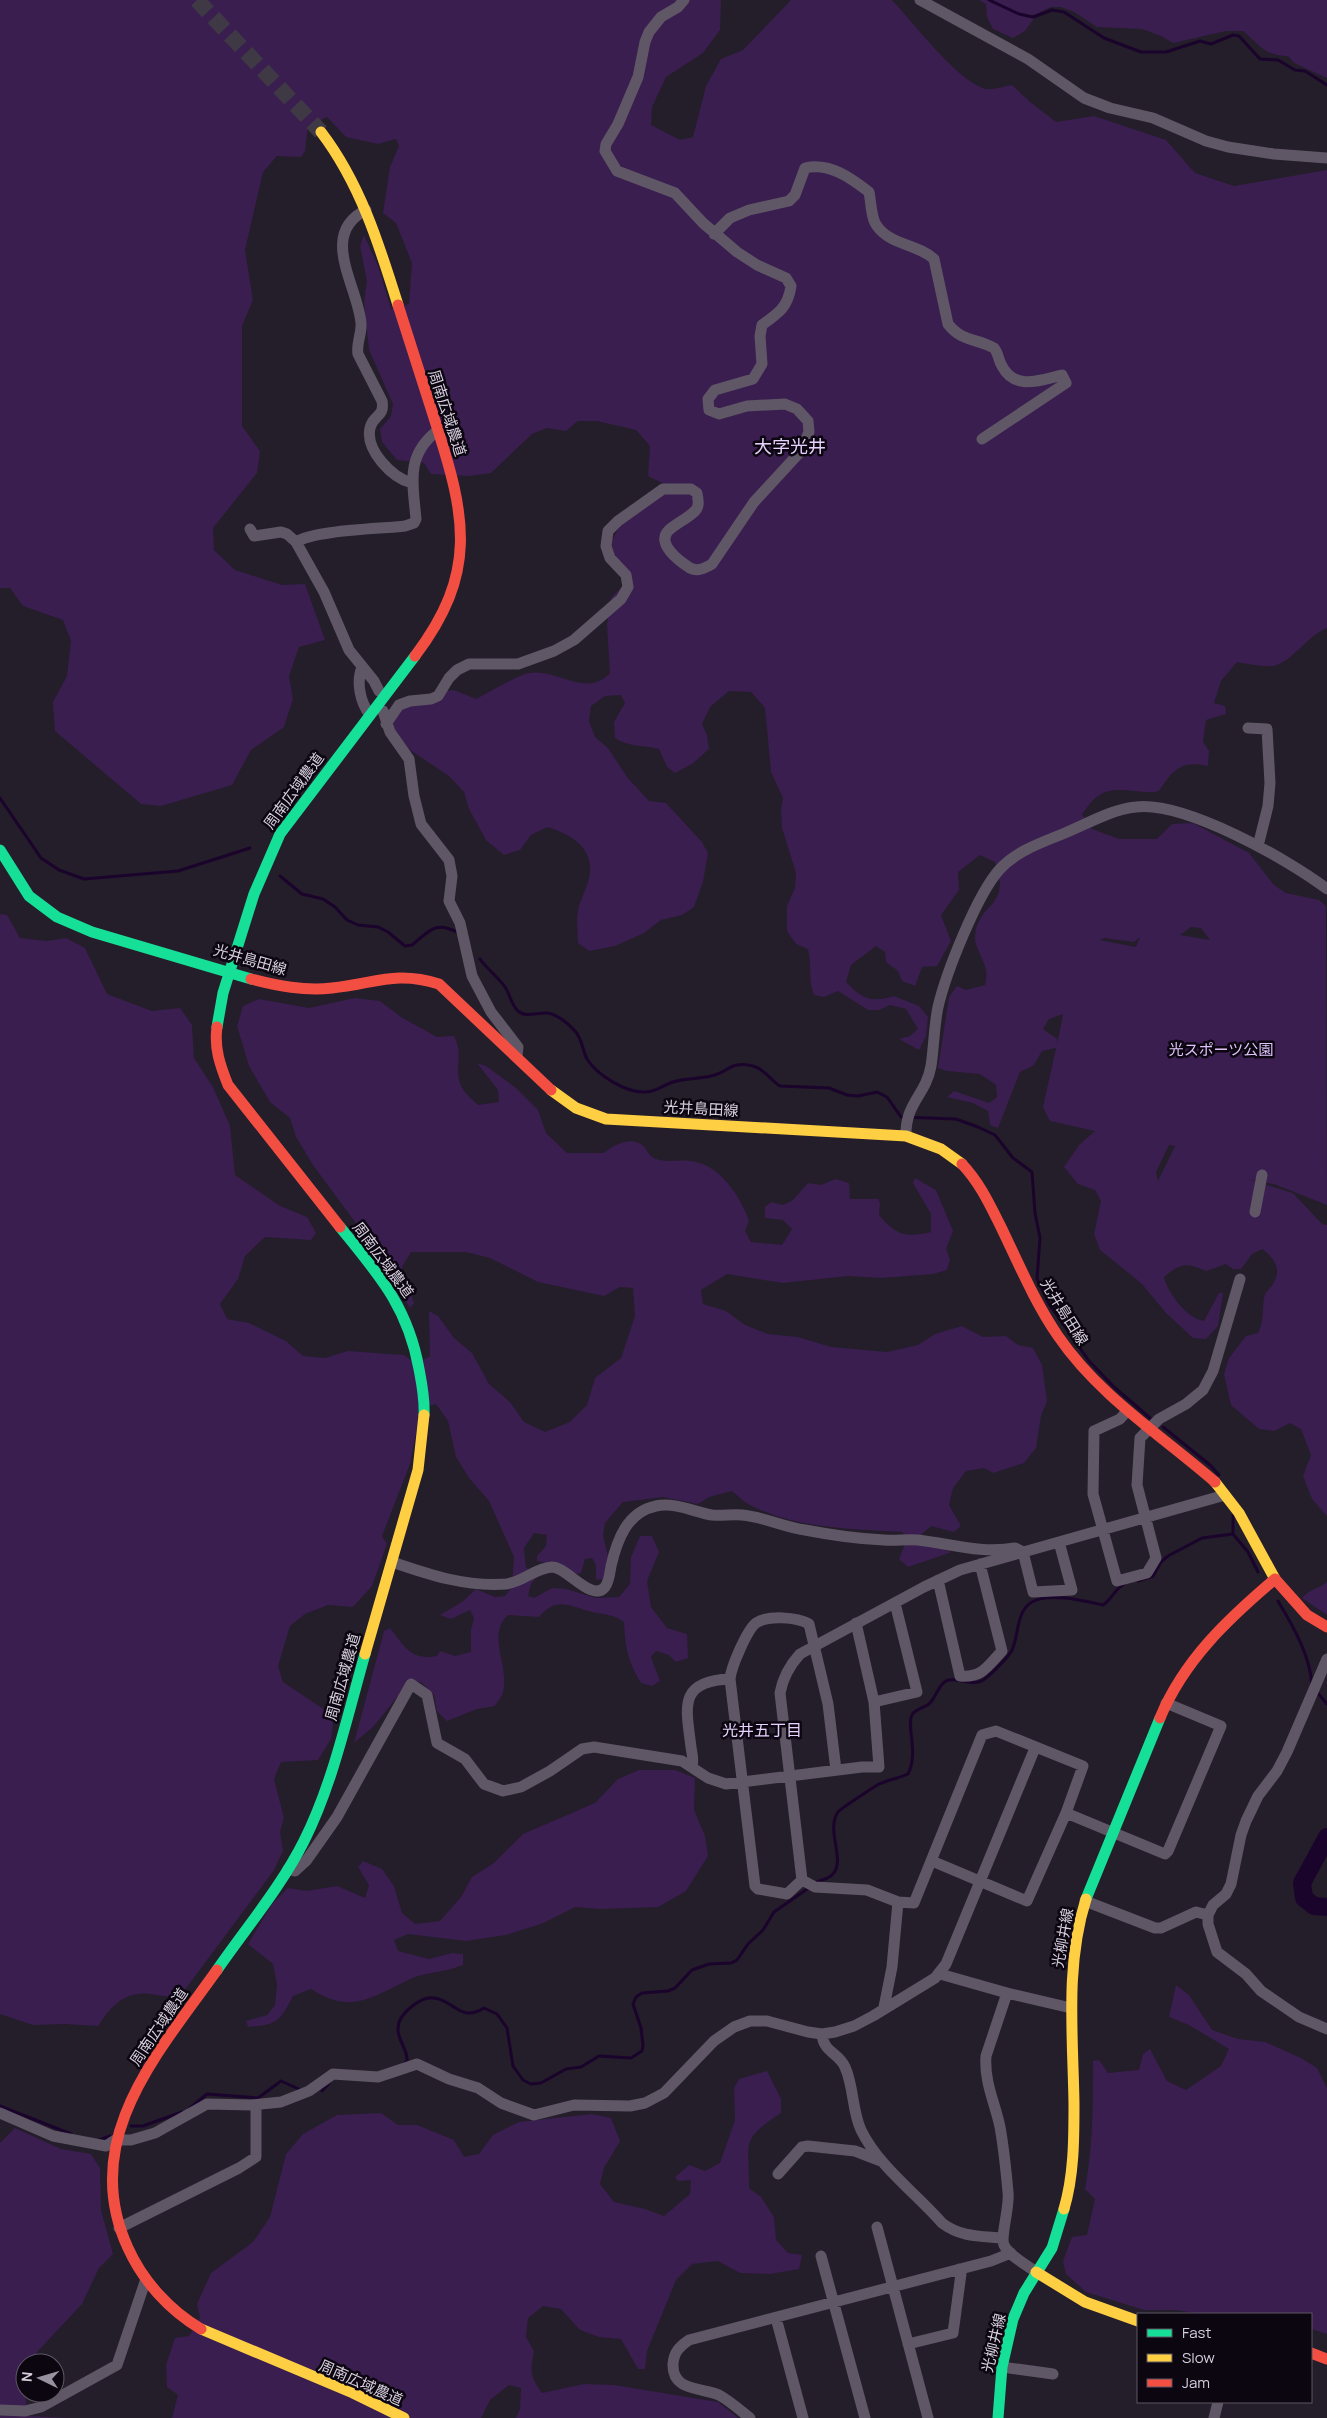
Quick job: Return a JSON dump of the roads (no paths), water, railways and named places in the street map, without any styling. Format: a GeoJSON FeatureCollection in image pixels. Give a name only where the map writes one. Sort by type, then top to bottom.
{"type":"FeatureCollection","features":[{"type":"Feature","properties":{"kind":"street"},"geometry":{"type":"LineString","coordinates":[[386,724],[399,705],[438,696],[449,678],[457,670],[469,664],[518,664],[554,651],[574,640],[621,599],[628,587],[626,575],[610,558],[606,546],[608,531],[618,521],[664,489],[691,489],[697,493],[699,502],[695,511],[667,532],[665,539],[667,548],[692,569],[702,570],[712,564],[754,502],[801,451],[808,432],[808,420],[797,409],[785,404],[747,406],[719,414],[710,410],[708,400],[715,390],[753,379],[762,364],[760,336],[762,325],[779,312],[789,300],[791,286],[786,278],[757,265],[714,234],[675,193],[617,171],[605,151],[606,144],[618,124],[638,77],[645,42],[649,32],[661,17],[678,7],[684,0]]}},
{"type":"Feature","properties":{"kind":"street"},"geometry":{"type":"LineString","coordinates":[[920,0],[1028,59],[1084,98],[1110,108],[1153,118],[1228,147],[1274,154],[1327,158]]}},
{"type":"Feature","properties":{"kind":"street","name":"周南広域農道"},"geometry":{"type":"LineString","coordinates":[[321,132],[345,167],[366,210],[382,254],[454,481],[460,506],[463,538],[460,566],[450,600],[432,634],[280,834],[254,894],[218,1016],[215,1040],[220,1064],[228,1085],[390,1291],[403,1312],[415,1345],[425,1401],[423,1437],[418,1470],[392,1562],[321,1805],[307,1838],[288,1869],[148,2068],[130,2099],[115,2140],[110,2170],[112,2204],[130,2257],[146,2279],[171,2307],[194,2324],[228,2342],[374,2402],[404,2418]]}},
{"type":"Feature","properties":{"kind":"street"},"geometry":{"type":"LineString","coordinates":[[714,234],[730,218],[749,210],[789,201],[795,195],[800,175],[805,168],[824,166],[850,178],[869,192],[875,225],[886,234],[928,252],[934,259],[948,324],[955,333],[966,340],[982,342],[994,348],[1002,366],[1018,381],[1028,384],[1062,374],[1066,383],[982,439]]}},
{"type":"Feature","properties":{"kind":"street"},"geometry":{"type":"LineString","coordinates":[[366,210],[361,213],[343,234],[342,251],[361,323],[357,346],[358,354],[382,401],[383,408],[381,414],[372,422],[370,440],[374,450],[387,468],[399,478],[412,483]]}},
{"type":"Feature","properties":{"kind":"street"},"geometry":{"type":"LineString","coordinates":[[296,542],[333,533],[405,526],[414,523],[416,519],[412,483],[417,453],[437,431]]}},
{"type":"Feature","properties":{"kind":"street"},"geometry":{"type":"LineString","coordinates":[[250,529],[254,536],[281,532],[287,534],[296,542],[324,592],[349,650],[374,681],[379,691]]}},
{"type":"Feature","properties":{"kind":"street"},"geometry":{"type":"LineString","coordinates":[[362,667],[358,684],[366,710],[370,715]]}},
{"type":"Feature","properties":{"kind":"street"},"geometry":{"type":"LineString","coordinates":[[383,710],[386,724],[409,759],[414,796],[421,824],[449,860],[452,876],[449,901],[460,923],[472,976],[491,1012],[518,1048],[517,1056]]}},
{"type":"Feature","properties":{"kind":"street"},"geometry":{"type":"LineString","coordinates":[[1248,728],[1267,729],[1270,783],[1268,806],[1258,846]]}},
{"type":"Feature","properties":{"kind":"street"},"geometry":{"type":"LineString","coordinates":[[906,1136],[908,1112],[924,1085],[930,1068],[938,1006],[946,979],[971,918],[988,886],[1000,869],[1017,855],[1051,838],[1104,816],[1134,807],[1152,806],[1175,810],[1258,846],[1298,868],[1327,889]]}},
{"type":"Feature","properties":{"kind":"street","name":"光井島田線"},"geometry":{"type":"LineString","coordinates":[[0,850],[27,894],[40,907],[57,918],[102,934],[276,985],[316,989],[338,987],[386,976],[421,977],[445,989],[517,1056],[540,1081],[575,1110],[606,1119],[906,1136],[939,1147],[960,1161],[971,1173],[982,1190],[1042,1310],[1058,1336],[1082,1367],[1127,1411],[1204,1472],[1225,1495],[1239,1513],[1275,1579]]}},
{"type":"Feature","properties":{"kind":"street"},"geometry":{"type":"LineString","coordinates":[[1255,1212],[1262,1175]]}},
{"type":"Feature","properties":{"kind":"street"},"geometry":{"type":"LineString","coordinates":[[1127,1411],[1120,1419],[1094,1430],[1093,1494],[1118,1581],[1147,1573],[1156,1558],[1137,1485],[1140,1438],[1159,1419],[1186,1404],[1203,1390],[1213,1371],[1240,1279]]}},
{"type":"Feature","properties":{"kind":"street"},"geometry":{"type":"LineString","coordinates":[[808,1883],[790,1777],[780,1693],[784,1676],[800,1654],[960,1570],[1225,1495]]}},
{"type":"Feature","properties":{"kind":"street"},"geometry":{"type":"LineString","coordinates":[[392,1562],[466,1583],[506,1584],[543,1569],[559,1568],[584,1587],[594,1591],[601,1590],[606,1587],[615,1547],[621,1533],[632,1520],[645,1511],[656,1506],[669,1506],[714,1515],[743,1515],[804,1530],[884,1540],[920,1540],[960,1548],[998,1552],[1016,1548],[1022,1552],[1033,1592],[1072,1590],[1059,1542]]}},
{"type":"Feature","properties":{"kind":"street"},"geometry":{"type":"LineString","coordinates":[[938,1580],[960,1676],[972,1677],[981,1674],[1002,1652],[980,1564]]}},
{"type":"Feature","properties":{"kind":"street"},"geometry":{"type":"LineString","coordinates":[[1275,1579],[1306,1615],[1327,1627]]}},
{"type":"Feature","properties":{"kind":"street","name":"光柳井線"},"geometry":{"type":"LineString","coordinates":[[998,2418],[1002,2367],[1013,2319],[1024,2292],[1052,2248],[1070,2189],[1074,2131],[1071,2008],[1075,1941],[1085,1901],[1166,1703],[1191,1661],[1209,1640],[1230,1617],[1275,1579]]}},
{"type":"Feature","properties":{"kind":"street"},"geometry":{"type":"LineString","coordinates":[[874,1702],[917,1692],[895,1603]]}},
{"type":"Feature","properties":{"kind":"street"},"geometry":{"type":"LineString","coordinates":[[836,1770],[828,1704],[809,1624],[803,1621],[764,1619],[755,1624],[737,1656],[730,1679],[755,1886],[758,1889],[787,1894],[808,1883],[868,1890],[898,1902],[914,1903],[982,1735],[996,1731],[1083,1766],[1066,1813],[1027,1901],[932,1861]]}},
{"type":"Feature","properties":{"kind":"street"},"geometry":{"type":"LineString","coordinates":[[288,1869],[295,1871],[306,1861],[337,1817],[411,1684],[427,1695],[437,1743],[465,1759],[484,1784],[490,1788],[510,1791],[521,1787],[550,1771],[582,1749],[594,1747],[646,1757],[670,1758],[692,1766],[708,1778],[726,1784],[836,1770],[879,1767],[880,1760],[874,1702],[856,1624]]}},
{"type":"Feature","properties":{"kind":"street"},"geometry":{"type":"LineString","coordinates":[[1327,1659],[1287,1752],[1277,1770],[1258,1796],[1240,1834],[1231,1884],[1226,1894],[1213,1905],[1208,1915],[1208,1924],[1218,1952],[1280,2006],[1299,2018],[1327,2029]]}},
{"type":"Feature","properties":{"kind":"street"},"geometry":{"type":"LineString","coordinates":[[692,1766],[687,1701],[694,1690],[705,1683],[730,1679]]}},
{"type":"Feature","properties":{"kind":"street"},"geometry":{"type":"LineString","coordinates":[[1066,1813],[1165,1854],[1168,1851],[1221,1726],[1166,1703]]}},
{"type":"Feature","properties":{"kind":"street"},"geometry":{"type":"LineString","coordinates":[[0,2113],[53,2136],[106,2146],[115,2140],[131,2140],[155,2132],[207,2104],[281,2102],[299,2097],[333,2074],[378,2077],[417,2064],[449,2079],[478,2088],[501,2102],[534,2115],[574,2105],[630,2106],[645,2104],[664,2093],[714,2041],[734,2027],[750,2021],[767,2021],[822,2034],[854,2026],[940,1974],[1035,1748]]}},
{"type":"Feature","properties":{"kind":"street"},"geometry":{"type":"LineString","coordinates":[[1085,1901],[1155,1928],[1161,1928],[1196,1912],[1208,1915]]}},
{"type":"Feature","properties":{"kind":"street"},"geometry":{"type":"LineString","coordinates":[[884,2007],[892,1967],[898,1902]]}},
{"type":"Feature","properties":{"kind":"street"},"geometry":{"type":"LineString","coordinates":[[940,1974],[1007,1993],[1071,2008]]}},
{"type":"Feature","properties":{"kind":"street"},"geometry":{"type":"LineString","coordinates":[[1007,1993],[986,2056],[985,2067],[1002,2140],[1009,2200],[1008,2214],[1002,2238],[1004,2246],[1054,2286],[1091,2306],[1137,2321]]}},
{"type":"Feature","properties":{"kind":"street"},"geometry":{"type":"LineString","coordinates":[[822,2034],[822,2042],[828,2050],[841,2059],[846,2068],[858,2123],[883,2162],[942,2223],[953,2231],[1002,2238]]}},
{"type":"Feature","properties":{"kind":"street"},"geometry":{"type":"LineString","coordinates":[[119,2228],[239,2168],[256,2157],[256,2104]]}},
{"type":"Feature","properties":{"kind":"street"},"geometry":{"type":"LineString","coordinates":[[778,2174],[802,2146],[855,2151],[883,2162]]}},
{"type":"Feature","properties":{"kind":"street"},"geometry":{"type":"LineString","coordinates":[[877,2227],[890,2282],[894,2286],[928,2418]]}},
{"type":"Feature","properties":{"kind":"street"},"geometry":{"type":"LineString","coordinates":[[750,2418],[717,2394],[684,2386],[677,2379],[673,2368],[674,2357],[678,2347],[689,2340],[959,2269],[1011,2253]]}},
{"type":"Feature","properties":{"kind":"street"},"geometry":{"type":"LineString","coordinates":[[821,2256],[865,2418]]}},
{"type":"Feature","properties":{"kind":"street"},"geometry":{"type":"LineString","coordinates":[[908,2344],[953,2333],[961,2274],[959,2269]]}},
{"type":"Feature","properties":{"kind":"street"},"geometry":{"type":"LineString","coordinates":[[0,2410],[25,2411],[41,2407],[117,2365],[146,2279]]}},
{"type":"Feature","properties":{"kind":"street"},"geometry":{"type":"LineString","coordinates":[[776,2318],[802,2418]]}},
{"type":"Feature","properties":{"kind":"street"},"geometry":{"type":"LineString","coordinates":[[1312,2354],[1327,2359]]}},
{"type":"Feature","properties":{"kind":"street"},"geometry":{"type":"LineString","coordinates":[[1002,2367],[1054,2374]]}},
{"type":"Feature","properties":{"kind":"street"},"geometry":{"type":"LineString","coordinates":[[1214,2418],[1218,2403]]}},
{"type":"Feature","properties":{"kind":"waterway"},"geometry":{"type":"LineString","coordinates":[[989,0],[1019,14],[1033,17],[1052,10],[1064,12],[1104,38],[1141,52],[1166,52],[1200,41],[1211,44],[1233,35],[1239,36],[1260,59],[1278,60],[1295,70],[1305,71],[1327,85]]}},
{"type":"Feature","properties":{"kind":"waterway"},"geometry":{"type":"LineString","coordinates":[[0,798],[41,858],[59,870],[84,879],[178,871],[250,848]]}},
{"type":"Feature","properties":{"kind":"waterway"},"geometry":{"type":"LineString","coordinates":[[280,876],[302,894],[323,899],[335,907],[347,920],[358,925],[378,927],[388,932],[405,946],[412,945],[428,932],[438,927],[444,927],[459,933]]}},
{"type":"Feature","properties":{"kind":"waterway"},"geometry":{"type":"LineString","coordinates":[[480,959],[505,987],[518,1011],[525,1014],[547,1013],[555,1015],[578,1034],[585,1056],[592,1065],[605,1077],[629,1090],[649,1092],[673,1082],[711,1076],[734,1066],[745,1065],[757,1067],[780,1086],[829,1088],[847,1095],[858,1096],[877,1092],[887,1097],[901,1117],[956,1119],[995,1135],[1013,1158],[1032,1172],[1035,1213],[1040,1238],[1037,1279],[1049,1304],[1089,1361],[1114,1387],[1150,1418]]}},
{"type":"Feature","properties":{"kind":"waterway"},"geometry":{"type":"LineString","coordinates":[[1163,1427],[1210,1465],[1219,1475]]}},
{"type":"Feature","properties":{"kind":"waterway"},"geometry":{"type":"LineString","coordinates":[[1233,1515],[1233,1534],[1248,1552],[1258,1572]]}},
{"type":"Feature","properties":{"kind":"waterway"},"geometry":{"type":"LineString","coordinates":[[1138,1581],[1153,1576],[1161,1562],[1168,1556],[1202,1538],[1233,1534]]}},
{"type":"Feature","properties":{"kind":"waterway"},"geometry":{"type":"LineString","coordinates":[[815,1883],[832,1875],[836,1869],[837,1854],[834,1828],[838,1812],[879,1784],[908,1774],[913,1749],[910,1725],[912,1715],[915,1711],[930,1703],[943,1683],[949,1680],[977,1682],[982,1681],[989,1675],[1004,1661],[1012,1650],[1020,1617],[1032,1602],[1039,1599],[1057,1598],[1103,1605],[1124,1584]]}},
{"type":"Feature","properties":{"kind":"waterway"},"geometry":{"type":"LineString","coordinates":[[1278,1601],[1295,1631],[1304,1652],[1311,1674],[1312,1685]]}},
{"type":"Feature","properties":{"kind":"waterway"},"geometry":{"type":"LineString","coordinates":[[1317,1692],[1327,1704]]}},
{"type":"Feature","properties":{"kind":"waterway"},"geometry":{"type":"LineString","coordinates":[[1327,1837],[1302,1883],[1304,1898],[1314,1906],[1327,1907]]}},
{"type":"Feature","properties":{"kind":"waterway"},"geometry":{"type":"LineString","coordinates":[[404,2064],[407,2061],[407,2057],[399,2037],[399,2023],[411,2007],[429,1998],[441,2000],[463,2012],[476,2012],[484,2008],[497,2014],[507,2028],[513,2066],[523,2080],[531,2084],[541,2083],[566,2069],[581,2067],[599,2056],[631,2058],[642,2051],[643,2045],[641,2028],[633,2004],[636,1997],[642,1993],[668,1991],[675,1988],[692,1970],[709,1964],[731,1963],[737,1960],[748,1944],[763,1930],[774,1912],[810,1887]]}},
{"type":"Feature","properties":{"kind":"waterway"},"geometry":{"type":"LineString","coordinates":[[190,2108],[207,2094],[258,2098],[281,2081],[301,2090]]}},
{"type":"Feature","properties":{"kind":"waterway"},"geometry":{"type":"LineString","coordinates":[[322,2091],[330,2082]]}},
{"type":"Feature","properties":{"kind":"waterway"},"geometry":{"type":"LineString","coordinates":[[0,2106],[71,2134]]}},
{"type":"Feature","properties":{"kind":"waterway"},"geometry":{"type":"LineString","coordinates":[[131,2126],[143,2126],[182,2112]]}},
{"type":"Feature","properties":{"kind":"waterway"},"geometry":{"type":"LineString","coordinates":[[99,2140],[110,2136]]}},
{"type":"Feature","properties":{"kind":"tunnel"},"geometry":{"type":"LineString","coordinates":[[197,0],[321,132]]}},
{"type":"Feature","properties":{"kind":"district","name":"大字光井"},"geometry":{"type":"Point","coordinates":[790,447]}},
{"type":"Feature","properties":{"kind":"district","name":"光井五丁目"},"geometry":{"type":"Point","coordinates":[762,1730]}},
{"type":"Feature","properties":{"kind":"park label","name":"光スポーツ公園"},"geometry":{"type":"Point","coordinates":[1221,1050]}}]}
